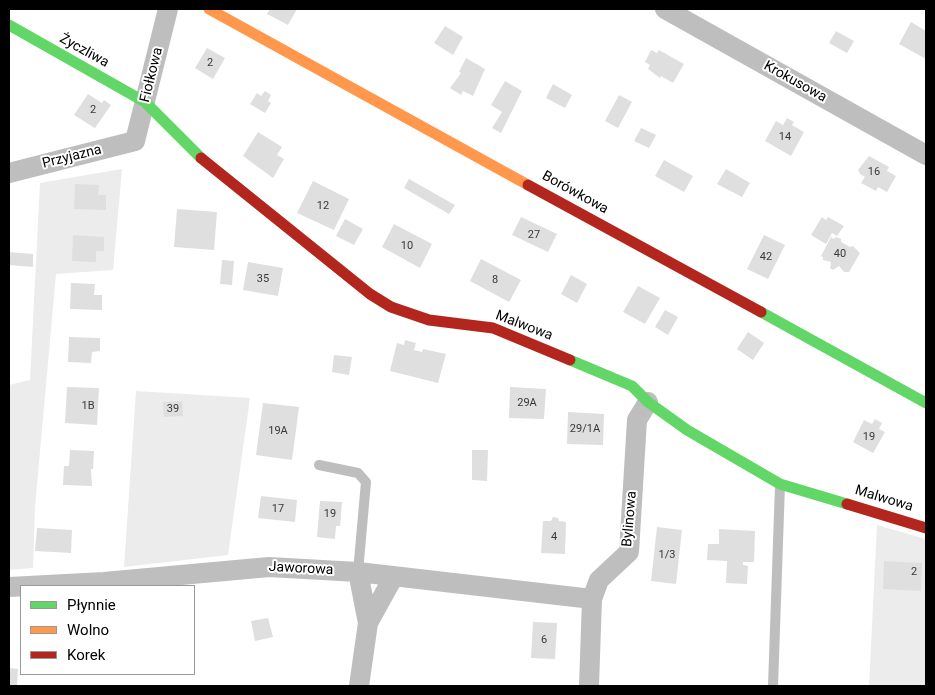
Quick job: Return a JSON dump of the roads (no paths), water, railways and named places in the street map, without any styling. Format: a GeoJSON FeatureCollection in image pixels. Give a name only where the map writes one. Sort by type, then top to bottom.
{"type":"FeatureCollection","features":[{"type":"Feature","properties":{"kind":"street","name":"Fiołkowa"},"geometry":{"type":"LineString","coordinates":[[135,142],[168,9]]}},
{"type":"Feature","properties":{"kind":"street","name":"Borówkowa"},"geometry":{"type":"LineString","coordinates":[[209,9],[926,403]]}},
{"type":"Feature","properties":{"kind":"street","name":"Krokusowa"},"geometry":{"type":"LineString","coordinates":[[664,9],[926,155]]}},
{"type":"Feature","properties":{"kind":"street","name":"Życzliwa"},"geometry":{"type":"LineString","coordinates":[[9,25],[145,102]]}},
{"type":"Feature","properties":{"kind":"street","name":"Malwowa"},"geometry":{"type":"LineString","coordinates":[[145,102],[206,164],[257,202],[370,294],[391,307],[429,320],[493,328],[632,386],[648,402],[687,430],[780,484],[926,528]]}},
{"type":"Feature","properties":{"kind":"street","name":"Przyjazna"},"geometry":{"type":"LineString","coordinates":[[9,173],[135,142]]}},
{"type":"Feature","properties":{"kind":"street","name":"Bylinowa"},"geometry":{"type":"LineString","coordinates":[[589,686],[592,600],[599,580],[629,552],[637,420],[648,402]]}},
{"type":"Feature","properties":{"kind":"street","name":"Jaworowa"},"geometry":{"type":"LineString","coordinates":[[33,585],[104,582],[269,567],[358,572],[592,600]]}},
{"type":"Feature","properties":{"kind":"street"},"geometry":{"type":"LineString","coordinates":[[358,572],[368,623],[359,686]]}},
{"type":"Feature","properties":{"kind":"street"},"geometry":{"type":"LineString","coordinates":[[368,623],[394,576]]}},
{"type":"Feature","properties":{"kind":"lane"},"geometry":{"type":"LineString","coordinates":[[319,465],[358,473],[366,482],[358,572]]}},
{"type":"Feature","properties":{"kind":"lane"},"geometry":{"type":"LineString","coordinates":[[773,686],[780,484]]}}]}
